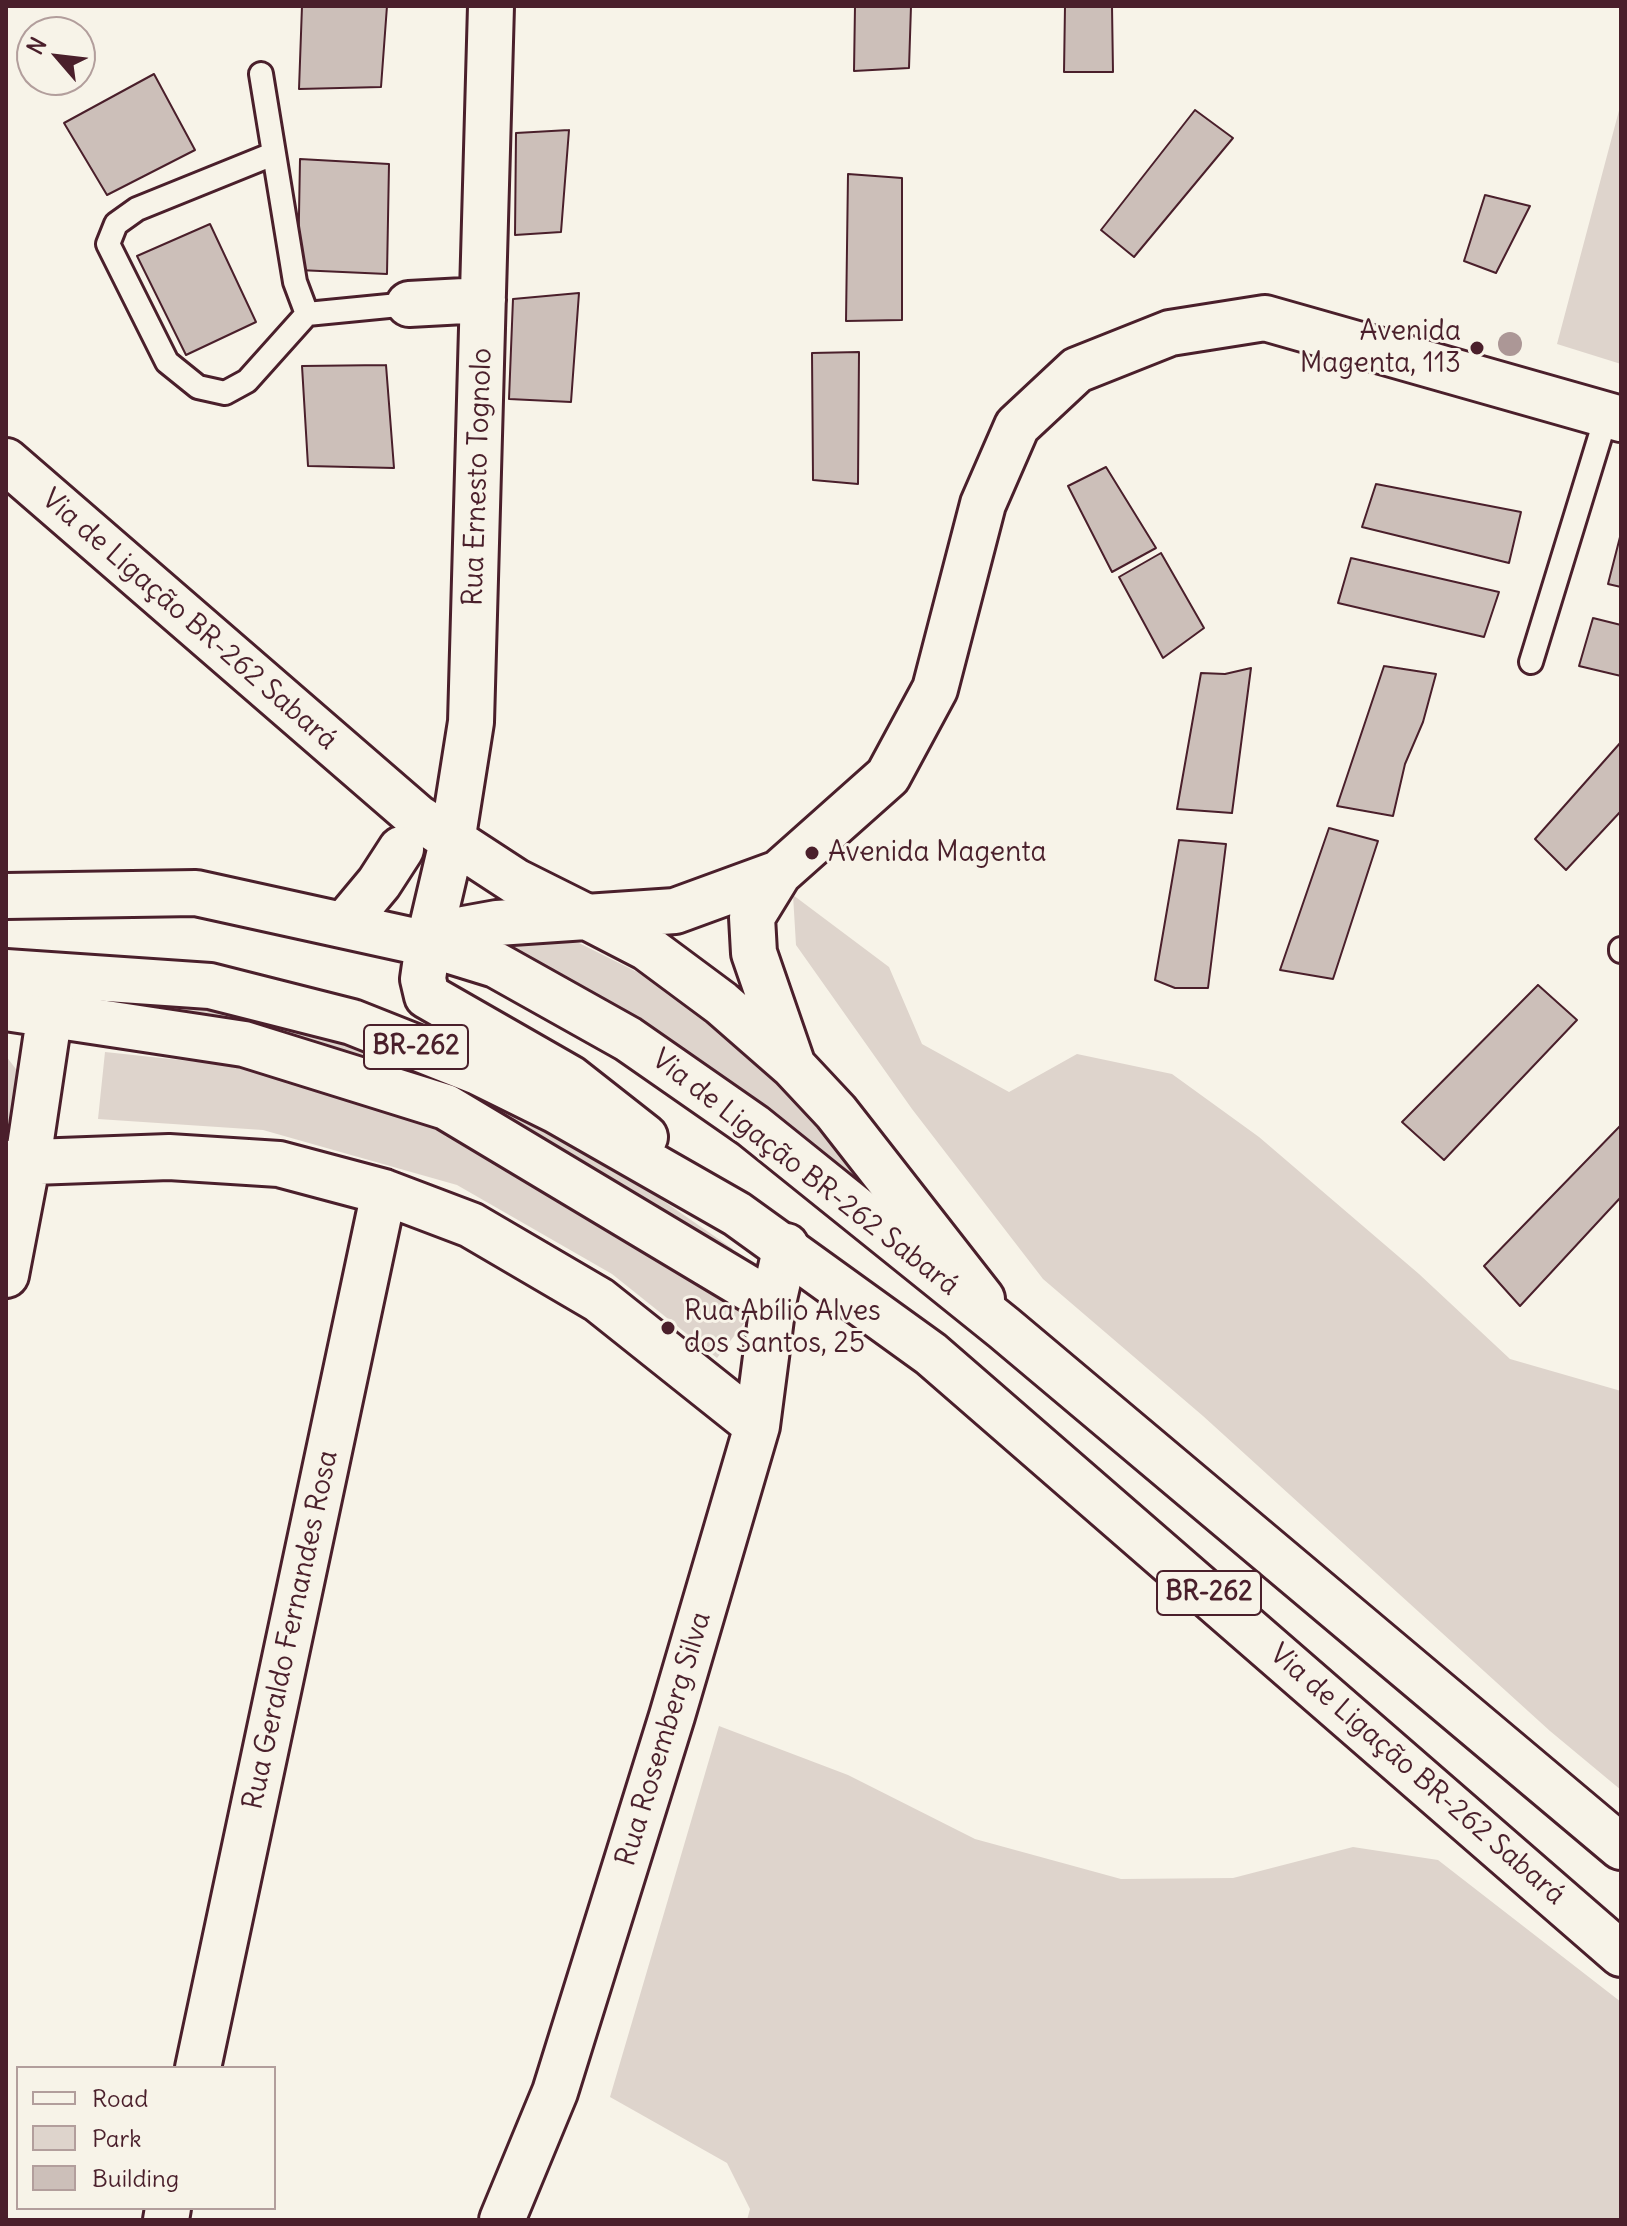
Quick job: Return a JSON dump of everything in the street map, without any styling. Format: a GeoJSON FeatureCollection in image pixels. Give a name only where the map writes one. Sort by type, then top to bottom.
{"type":"FeatureCollection","features":[{"type":"Feature","properties":{"kind":"main road","name":"Rua Ernesto Tognolo"},"geometry":{"type":"LineString","coordinates":[[428,944],[452,842],[471,722],[491,6]]}},
{"type":"Feature","properties":{"kind":"main road"},"geometry":{"type":"LineString","coordinates":[[409,304],[483,300]]}},
{"type":"Feature","properties":{"kind":"main road"},"geometry":{"type":"LineString","coordinates":[[793,1066],[754,953],[752,917],[779,873],[888,776],[935,689],[983,504],[1017,426],[1077,370],[1170,333],[1265,318],[1614,416]]}},
{"type":"Feature","properties":{"kind":"main road","name":"Via de Ligação BR-262 Sabará"},"geometry":{"type":"LineString","coordinates":[[6,461],[373,779],[452,842],[515,881],[647,948],[721,1003],[793,1066],[836,1112],[1004,1328]]}},
{"type":"Feature","properties":{"kind":"main road","name":"Via de Ligação BR-262 Sabará"},"geometry":{"type":"LineString","coordinates":[[373,779],[401,849],[428,944]]}},
{"type":"Feature","properties":{"kind":"main road"},"geometry":{"type":"LineString","coordinates":[[344,925],[379,883],[401,849]]}},
{"type":"Feature","properties":{"kind":"main road"},"geometry":{"type":"LineString","coordinates":[[737,1214],[579,1084],[427,996],[423,979],[428,944],[464,929],[497,923],[675,911],[779,873]]}},
{"type":"Feature","properties":{"kind":"main road","name":"Via de Ligação BR-262 Sabará"},"geometry":{"type":"LineString","coordinates":[[6,896],[196,893],[428,944],[496,965],[628,1039],[753,1126],[1004,1328],[1621,1847]]}},
{"type":"Feature","properties":{"kind":"main road","name":"Via de Ligação BR-262 Sabará"},"geometry":{"type":"LineString","coordinates":[[6,972],[210,986],[352,1022],[478,1072],[555,1110],[737,1214],[786,1246],[931,1354],[1621,1954]]}},
{"type":"Feature","properties":{"kind":"main road"},"geometry":{"type":"LineString","coordinates":[[6,1008],[50,1012],[244,1044],[446,1107],[773,1303]]}},
{"type":"Feature","properties":{"kind":"main road"},"geometry":{"type":"LineString","coordinates":[[6,1275],[17,1161],[50,1012]]}},
{"type":"Feature","properties":{"kind":"main road"},"geometry":{"type":"LineString","coordinates":[[17,1161],[169,1157],[279,1164],[384,1192],[471,1225],[599,1300],[757,1426]]}},
{"type":"Feature","properties":{"kind":"main road","name":"Rua Geraldo Fernandes Rosa"},"geometry":{"type":"LineString","coordinates":[[198,2066],[384,1192]]}},
{"type":"Feature","properties":{"kind":"main road","name":"Rua Rosemberg Silva"},"geometry":{"type":"LineString","coordinates":[[502,2220],[555,2092],[672,1716],[757,1426],[773,1303],[786,1246]]}},
{"type":"Feature","properties":{"kind":"lane"},"geometry":{"type":"LineString","coordinates":[[261,74],[295,282],[307,314]]}},
{"type":"Feature","properties":{"kind":"lane"},"geometry":{"type":"LineString","coordinates":[[273,154],[137,209],[116,224],[108,244],[167,362],[198,387],[225,393],[247,381],[307,314],[409,304]]}},
{"type":"Feature","properties":{"kind":"lane"},"geometry":{"type":"LineString","coordinates":[[1531,662],[1614,416]]}},
{"type":"Feature","properties":{"kind":"green space"},"geometry":{"type":"Polygon","coordinates":[[[1621,103],[1621,364],[1557,344],[1621,103]]]}},
{"type":"Feature","properties":{"kind":"green space"},"geometry":{"type":"Polygon","coordinates":[[[793,895],[889,967],[922,1044],[1009,1092],[1077,1054],[1172,1074],[1259,1137],[1419,1274],[1510,1359],[1621,1391],[1621,1790],[1550,1731],[1203,1416],[1043,1279],[912,1109],[796,945],[793,895]]]}},
{"type":"Feature","properties":{"kind":"green space"},"geometry":{"type":"Polygon","coordinates":[[[494,932],[579,943],[667,987],[782,1084],[863,1186],[474,946],[494,932]]]}},
{"type":"Feature","properties":{"kind":"green space"},"geometry":{"type":"Polygon","coordinates":[[[122,997],[250,1009],[371,1048],[502,1102],[620,1171],[733,1249],[724,1254],[492,1115],[53,998],[122,997]]]}},
{"type":"Feature","properties":{"kind":"green space"},"geometry":{"type":"Polygon","coordinates":[[[105,1052],[246,1067],[440,1123],[752,1313],[717,1358],[612,1274],[457,1185],[263,1130],[98,1119],[105,1052]]]}},
{"type":"Feature","properties":{"kind":"green space"},"geometry":{"type":"Polygon","coordinates":[[[6,1056],[28,1085],[6,1126],[6,1056]]]}},
{"type":"Feature","properties":{"kind":"green space"},"geometry":{"type":"Polygon","coordinates":[[[719,1726],[848,1775],[975,1839],[1121,1879],[1233,1878],[1353,1847],[1438,1860],[1621,2002],[1621,2220],[747,2220],[750,2209],[727,2163],[610,2097],[719,1726]]]}},
{"type":"Feature","properties":{"kind":"building"},"geometry":{"type":"Polygon","coordinates":[[[302,6],[387,6],[381,87],[299,89],[302,6]]]}},
{"type":"Feature","properties":{"kind":"building"},"geometry":{"type":"Polygon","coordinates":[[[855,6],[911,6],[909,68],[854,71],[855,6]]]}},
{"type":"Feature","properties":{"kind":"building"},"geometry":{"type":"Polygon","coordinates":[[[1065,6],[1112,6],[1113,72],[1064,72],[1065,6]]]}},
{"type":"Feature","properties":{"kind":"building"},"geometry":{"type":"Polygon","coordinates":[[[154,74],[195,150],[107,195],[64,123],[154,74]]]}},
{"type":"Feature","properties":{"kind":"building"},"geometry":{"type":"Polygon","coordinates":[[[1195,110],[1233,138],[1134,257],[1101,230],[1195,110]]]}},
{"type":"Feature","properties":{"kind":"building"},"geometry":{"type":"Polygon","coordinates":[[[569,130],[561,232],[515,235],[516,133],[569,130]]]}},
{"type":"Feature","properties":{"kind":"building"},"geometry":{"type":"Polygon","coordinates":[[[300,159],[389,164],[387,274],[298,270],[300,159]]]}},
{"type":"Feature","properties":{"kind":"building"},"geometry":{"type":"Polygon","coordinates":[[[848,174],[902,178],[902,320],[846,321],[848,174]]]}},
{"type":"Feature","properties":{"kind":"building"},"geometry":{"type":"Polygon","coordinates":[[[1485,195],[1530,206],[1496,273],[1464,261],[1485,195]]]}},
{"type":"Feature","properties":{"kind":"building"},"geometry":{"type":"Polygon","coordinates":[[[210,224],[256,322],[186,355],[137,256],[210,224]]]}},
{"type":"Feature","properties":{"kind":"building"},"geometry":{"type":"Polygon","coordinates":[[[579,293],[571,402],[509,399],[513,299],[579,293]]]}},
{"type":"Feature","properties":{"kind":"building"},"geometry":{"type":"Polygon","coordinates":[[[859,352],[858,484],[813,480],[812,353],[859,352]]]}},
{"type":"Feature","properties":{"kind":"building"},"geometry":{"type":"Polygon","coordinates":[[[386,365],[394,468],[308,466],[302,366],[386,365]]]}},
{"type":"Feature","properties":{"kind":"building"},"geometry":{"type":"Polygon","coordinates":[[[1106,467],[1156,548],[1112,572],[1068,486],[1106,467]]]}},
{"type":"Feature","properties":{"kind":"building"},"geometry":{"type":"Polygon","coordinates":[[[1376,484],[1521,512],[1509,563],[1362,527],[1376,484]]]}},
{"type":"Feature","properties":{"kind":"building"},"geometry":{"type":"Polygon","coordinates":[[[1621,537],[1621,587],[1608,584],[1621,537]]]}},
{"type":"Feature","properties":{"kind":"building"},"geometry":{"type":"Polygon","coordinates":[[[1161,553],[1204,628],[1163,658],[1119,577],[1161,553]]]}},
{"type":"Feature","properties":{"kind":"building"},"geometry":{"type":"Polygon","coordinates":[[[1351,558],[1499,592],[1484,637],[1338,603],[1351,558]]]}},
{"type":"Feature","properties":{"kind":"building"},"geometry":{"type":"Polygon","coordinates":[[[1593,618],[1621,625],[1621,676],[1579,666],[1593,618]]]}},
{"type":"Feature","properties":{"kind":"building"},"geometry":{"type":"Polygon","coordinates":[[[1384,666],[1436,674],[1423,722],[1405,764],[1393,816],[1337,806],[1384,666]]]}},
{"type":"Feature","properties":{"kind":"building"},"geometry":{"type":"Polygon","coordinates":[[[1251,668],[1232,813],[1177,809],[1201,673],[1225,674],[1251,668]]]}},
{"type":"Feature","properties":{"kind":"building"},"geometry":{"type":"Polygon","coordinates":[[[1621,742],[1621,811],[1566,870],[1535,839],[1621,742]]]}},
{"type":"Feature","properties":{"kind":"building"},"geometry":{"type":"Polygon","coordinates":[[[1329,828],[1378,841],[1333,979],[1280,970],[1329,828]]]}},
{"type":"Feature","properties":{"kind":"building"},"geometry":{"type":"Polygon","coordinates":[[[1179,840],[1226,844],[1208,988],[1175,988],[1155,980],[1179,840]]]}},
{"type":"Feature","properties":{"kind":"building"},"geometry":{"type":"Polygon","coordinates":[[[1538,985],[1577,1020],[1444,1160],[1402,1122],[1538,985]]]}},
{"type":"Feature","properties":{"kind":"building"},"geometry":{"type":"Polygon","coordinates":[[[1621,1125],[1621,1197],[1520,1306],[1484,1266],[1621,1125]]]}},
{"type":"Feature","properties":{"kind":"place","name":"Avenida Magenta, 113"},"geometry":{"type":"Point","coordinates":[1477,348]}},
{"type":"Feature","properties":{"kind":"place","name":"Avenida Magenta"},"geometry":{"type":"Point","coordinates":[812,853]}},
{"type":"Feature","properties":{"kind":"place","name":"Rua Abílio Alves dos Santos, 25"},"geometry":{"type":"Point","coordinates":[668,1328]}}]}
